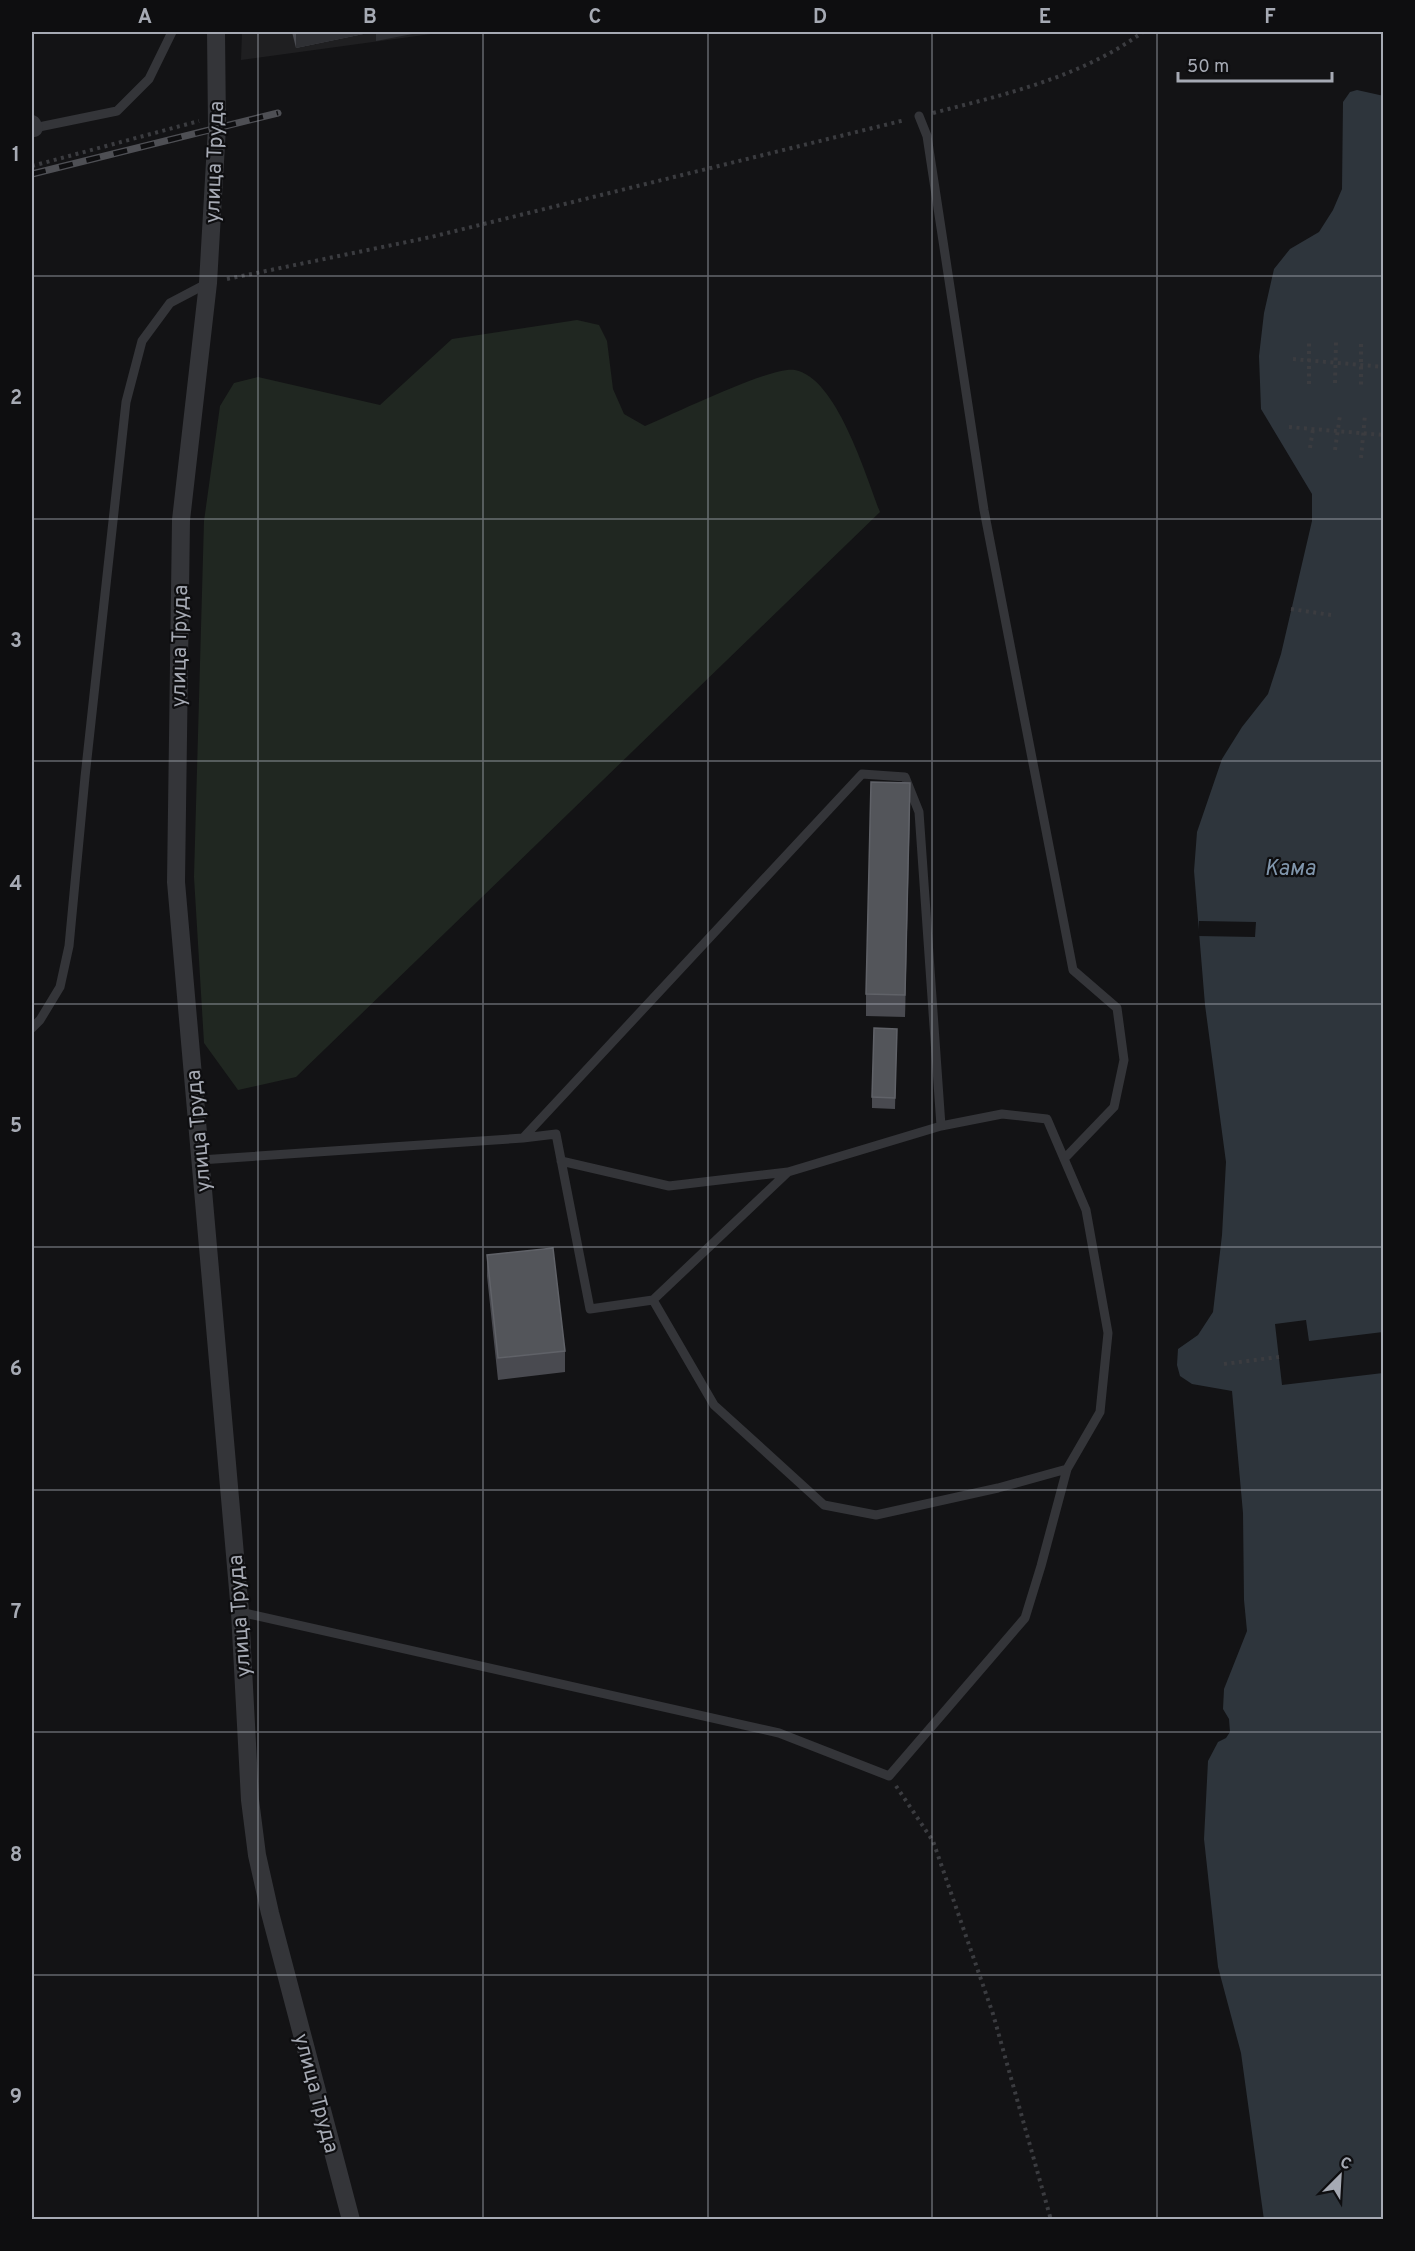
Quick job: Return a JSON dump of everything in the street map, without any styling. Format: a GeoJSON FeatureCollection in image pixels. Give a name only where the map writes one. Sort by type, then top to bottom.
{"type":"FeatureCollection","features":[{"type":"Feature","properties":{"kind":"street","name":"улица Труда"},"geometry":{"type":"LineString","coordinates":[[216,32],[217,116],[208,284],[181,520],[176,882],[240,1612],[250,1800],[257,1855],[270,1913],[351,2220]]}},
{"type":"Feature","properties":{"kind":"lane"},"geometry":{"type":"LineString","coordinates":[[33,126],[117,111],[149,79],[172,32]]}},
{"type":"Feature","properties":{"kind":"lane"},"geometry":{"type":"LineString","coordinates":[[919,116],[927,136],[984,510],[1073,970],[1117,1008],[1124,1060],[1114,1107],[1064,1160]]}},
{"type":"Feature","properties":{"kind":"lane"},"geometry":{"type":"LineString","coordinates":[[32,1028],[40,1020],[60,987],[69,946],[126,402],[142,341],[170,303],[208,284]]}},
{"type":"Feature","properties":{"kind":"lane"},"geometry":{"type":"LineString","coordinates":[[523,1138],[862,774],[905,777],[919,812],[940,1126]]}},
{"type":"Feature","properties":{"kind":"lane"},"geometry":{"type":"LineString","coordinates":[[240,1612],[779,1732],[889,1776],[1025,1618],[1066,1469],[1100,1412],[1108,1334],[1086,1210],[1047,1119],[1002,1114],[940,1126],[788,1172],[669,1186],[561,1161]]}},
{"type":"Feature","properties":{"kind":"lane"},"geometry":{"type":"LineString","coordinates":[[200,1160],[556,1134],[590,1309],[653,1300],[788,1172]]}},
{"type":"Feature","properties":{"kind":"lane"},"geometry":{"type":"LineString","coordinates":[[653,1300],[714,1405],[824,1506],[876,1515],[998,1488],[1066,1469]]}},
{"type":"Feature","properties":{"kind":"path"},"geometry":{"type":"LineString","coordinates":[[208,284],[431,237],[1014,92],[1055,80],[1143,32]]}},
{"type":"Feature","properties":{"kind":"path"},"geometry":{"type":"LineString","coordinates":[[32,166],[217,116]]}},
{"type":"Feature","properties":{"kind":"path"},"geometry":{"type":"LineString","coordinates":[[1309,341],[1309,384]]}},
{"type":"Feature","properties":{"kind":"path"},"geometry":{"type":"LineString","coordinates":[[1335,382],[1336,342]]}},
{"type":"Feature","properties":{"kind":"path"},"geometry":{"type":"LineString","coordinates":[[1361,344],[1361,385]]}},
{"type":"Feature","properties":{"kind":"path"},"geometry":{"type":"LineString","coordinates":[[1293,359],[1383,367]]}},
{"type":"Feature","properties":{"kind":"path"},"geometry":{"type":"LineString","coordinates":[[1335,450],[1340,415]]}},
{"type":"Feature","properties":{"kind":"path"},"geometry":{"type":"LineString","coordinates":[[1361,458],[1365,416]]}},
{"type":"Feature","properties":{"kind":"path"},"geometry":{"type":"LineString","coordinates":[[1289,427],[1383,435]]}},
{"type":"Feature","properties":{"kind":"path"},"geometry":{"type":"LineString","coordinates":[[1310,448],[1312,429]]}},
{"type":"Feature","properties":{"kind":"path"},"geometry":{"type":"LineString","coordinates":[[1291,609],[1331,615]]}},
{"type":"Feature","properties":{"kind":"path"},"geometry":{"type":"LineString","coordinates":[[1224,1364],[1279,1357]]}},
{"type":"Feature","properties":{"kind":"path"},"geometry":{"type":"LineString","coordinates":[[889,1776],[933,1841],[993,2014],[1051,2220]]}},
{"type":"Feature","properties":{"kind":"shaded area"},"geometry":{"type":"Polygon","coordinates":[[[242,32],[446,32],[241,60],[242,32]]]}},
{"type":"Feature","properties":{"kind":"shaded area"},"geometry":{"type":"Polygon","coordinates":[[[577,320],[599,325],[607,341],[613,389],[624,414],[645,426],[766,375],[795,370],[810,377],[824,390],[848,430],[880,512],[296,1077],[238,1090],[204,1043],[194,877],[204,521],[220,406],[234,383],[258,377],[380,405],[452,339],[577,320]]]}},
{"type":"Feature","properties":{"kind":"water","name":"Кама"},"geometry":{"type":"Polygon","coordinates":[[[1357,90],[1384,96],[1383,2219],[1264,2220],[1241,2053],[1218,1967],[1204,1839],[1208,1761],[1218,1742],[1226,1738],[1230,1732],[1229,1719],[1223,1709],[1224,1689],[1247,1631],[1244,1600],[1243,1513],[1232,1391],[1192,1384],[1180,1376],[1177,1365],[1178,1349],[1198,1335],[1213,1312],[1222,1235],[1226,1162],[1205,1005],[1194,871],[1197,832],[1222,759],[1242,727],[1268,694],[1281,654],[1312,521],[1312,494],[1261,409],[1259,356],[1264,313],[1274,269],[1290,249],[1319,232],[1333,210],[1342,189],[1343,102],[1350,92],[1357,90]]]}},
{"type":"Feature","properties":{"kind":"pier"},"geometry":{"type":"Polygon","coordinates":[[[1199,921],[1256,922],[1255,937],[1198,936],[1199,921]]]}},
{"type":"Feature","properties":{"kind":"pier"},"geometry":{"type":"Polygon","coordinates":[[[1306,1320],[1309,1341],[1383,1332],[1383,1373],[1282,1385],[1275,1324],[1306,1320]]]}},
{"type":"Feature","properties":{"kind":"building"},"geometry":{"type":"Polygon","coordinates":[[[871,782],[910,783],[905,995],[866,994],[871,782]]]}},
{"type":"Feature","properties":{"kind":"building"},"geometry":{"type":"Polygon","coordinates":[[[874,1028],[897,1029],[895,1098],[872,1097],[874,1028]]]}},
{"type":"Feature","properties":{"kind":"building"},"geometry":{"type":"Polygon","coordinates":[[[553,1248],[565,1351],[498,1358],[487,1255],[553,1248]]]}},
{"type":"Feature","properties":{"kind":"railway"},"geometry":{"type":"LineString","coordinates":[[32,174],[278,113]]}}]}
